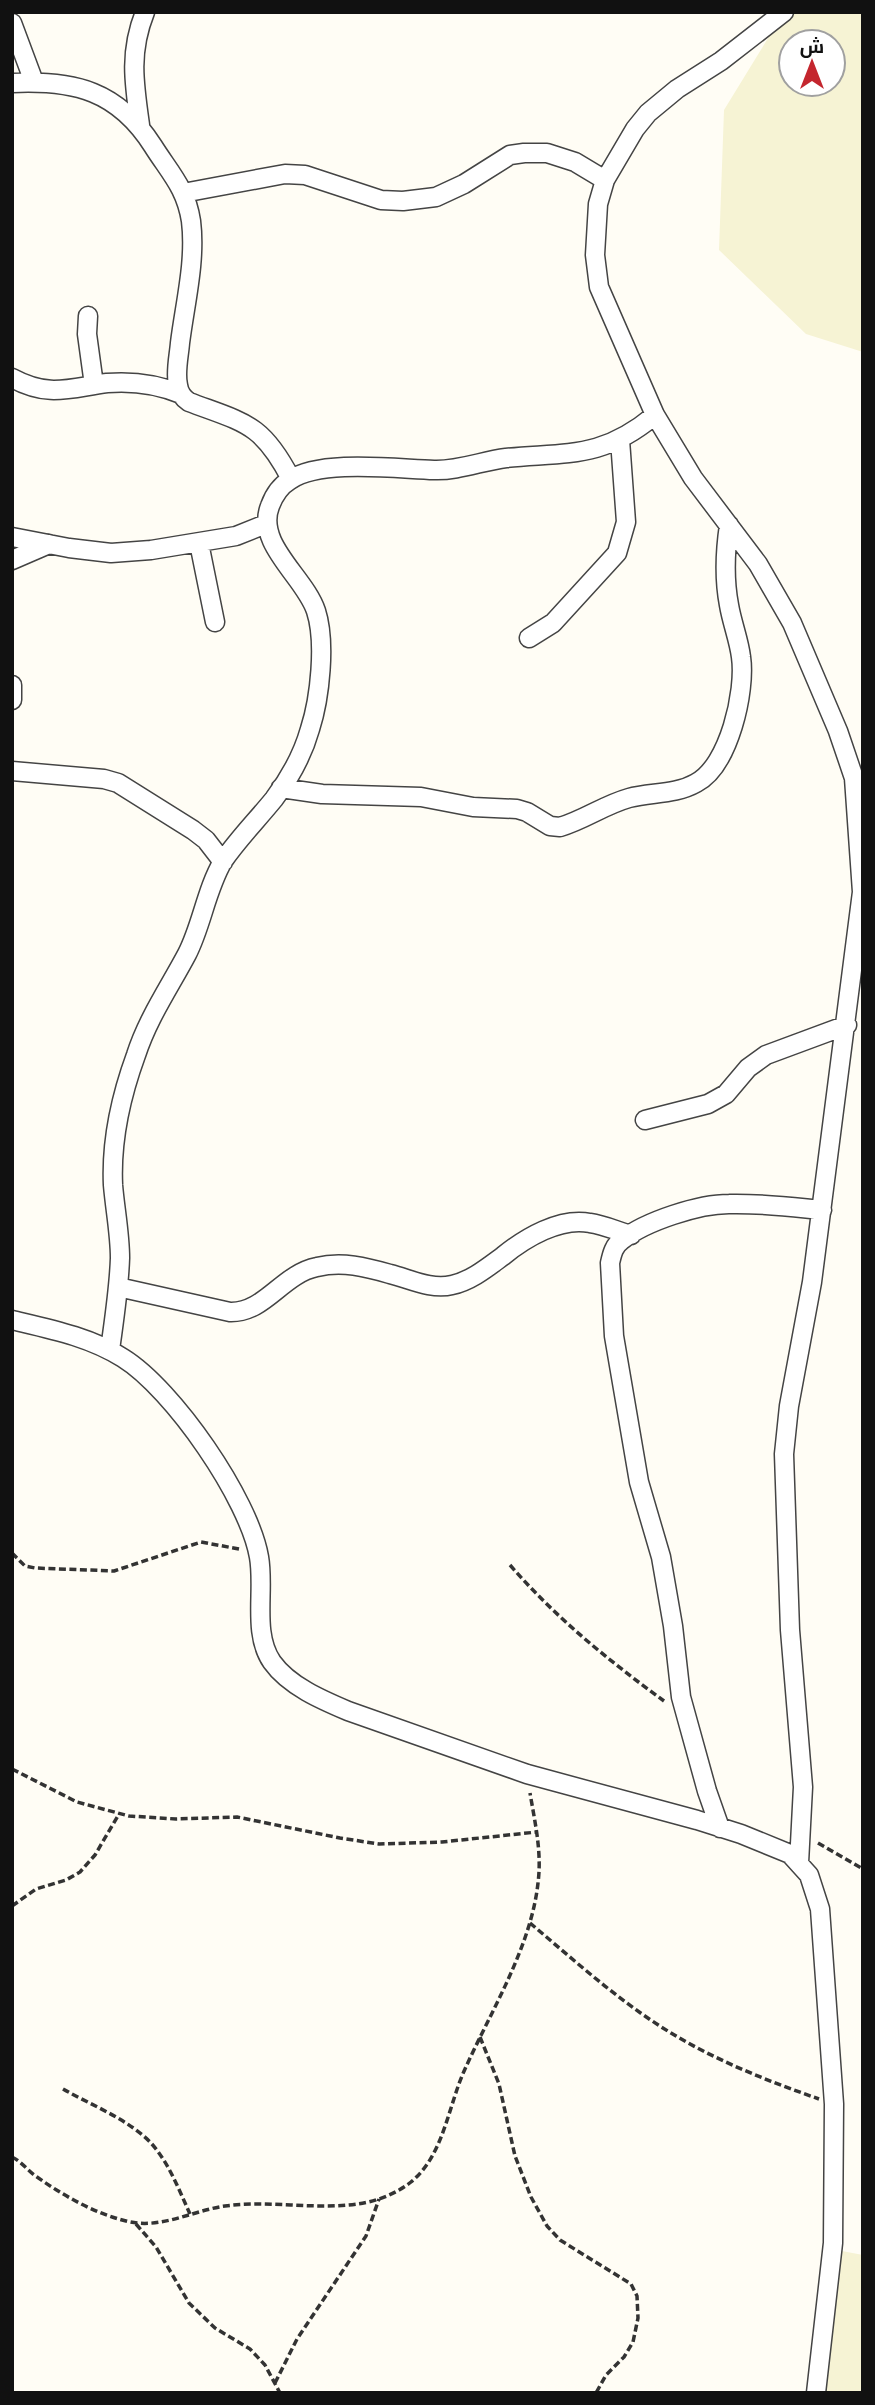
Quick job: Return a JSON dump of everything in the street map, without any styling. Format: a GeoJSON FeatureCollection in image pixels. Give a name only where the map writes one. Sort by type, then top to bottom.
{"type":"FeatureCollection","features":[{"type":"Feature","properties":{"kind":"street"},"geometry":{"type":"LineString","coordinates":[[140,125],[133,60],[145,12]]}},
{"type":"Feature","properties":{"kind":"street"},"geometry":{"type":"LineString","coordinates":[[784,12],[721,61],[677,89],[649,113],[624,145],[605,180],[595,227],[599,287],[655,415],[693,478],[758,564],[792,623],[838,731],[854,778],[862,891],[822,1210],[789,1406],[784,1454],[790,1630],[803,1787],[799,1863]]}},
{"type":"Feature","properties":{"kind":"street"},"geometry":{"type":"LineString","coordinates":[[12,23],[34,82]]}},
{"type":"Feature","properties":{"kind":"street"},"geometry":{"type":"LineString","coordinates":[[12,83],[73,85],[107,99],[140,125],[178,179],[191,223],[192,247],[178,362],[177,380],[181,394],[189,402],[254,429],[278,453],[291,479]]}},
{"type":"Feature","properties":{"kind":"street"},"geometry":{"type":"LineString","coordinates":[[183,193],[285,174],[305,175],[381,200],[403,201],[436,197],[464,184],[510,155],[524,153],[547,153],[575,162],[605,180]]}},
{"type":"Feature","properties":{"kind":"street"},"geometry":{"type":"LineString","coordinates":[[88,316],[87,334],[94,385]]}},
{"type":"Feature","properties":{"kind":"street"},"geometry":{"type":"LineString","coordinates":[[12,378],[32,387],[55,391],[94,385],[140,383],[181,394]]}},
{"type":"Feature","properties":{"kind":"street"},"geometry":{"type":"LineString","coordinates":[[110,1350],[120,1255],[113,1183],[114,1153],[121,1102],[137,1051],[157,1004],[188,952],[223,862],[293,769],[316,709],[321,639],[316,611],[305,588],[291,573],[268,533],[267,513],[275,494],[291,479],[315,471],[355,468],[439,471],[504,458],[586,451],[620,440],[655,415]]}},
{"type":"Feature","properties":{"kind":"street"},"geometry":{"type":"LineString","coordinates":[[530,638],[553,623],[617,553],[626,522],[620,440]]}},
{"type":"Feature","properties":{"kind":"street"},"geometry":{"type":"LineString","coordinates":[[12,537],[111,553],[200,543],[236,536],[267,524]]}},
{"type":"Feature","properties":{"kind":"street"},"geometry":{"type":"LineString","coordinates":[[281,788],[322,794],[421,797],[473,807],[517,809],[550,826],[560,827],[630,798],[684,789],[705,778],[721,756],[735,716],[743,679],[741,654],[726,581],[729,525]]}},
{"type":"Feature","properties":{"kind":"street"},"geometry":{"type":"LineString","coordinates":[[200,543],[215,621]]}},
{"type":"Feature","properties":{"kind":"street"},"geometry":{"type":"LineString","coordinates":[[12,560],[49,544]]}},
{"type":"Feature","properties":{"kind":"street"},"geometry":{"type":"LineString","coordinates":[[12,685],[12,700]]}},
{"type":"Feature","properties":{"kind":"street"},"geometry":{"type":"LineString","coordinates":[[12,771],[104,779],[118,783],[193,830],[206,840],[223,862]]}},
{"type":"Feature","properties":{"kind":"street"},"geometry":{"type":"LineString","coordinates":[[645,1120],[708,1104],[726,1094],[748,1068],[766,1055],[847,1025]]}},
{"type":"Feature","properties":{"kind":"street"},"geometry":{"type":"LineString","coordinates":[[720,1828],[686,1722],[661,1557],[639,1482],[614,1336],[610,1263],[616,1245],[631,1235],[689,1210],[727,1203],[822,1210]]}},
{"type":"Feature","properties":{"kind":"street"},"geometry":{"type":"LineString","coordinates":[[118,1287],[240,1313],[257,1305],[292,1276],[317,1266],[356,1265],[425,1284],[451,1286],[476,1275],[530,1238],[562,1224],[588,1222],[631,1235]]}},
{"type":"Feature","properties":{"kind":"street"},"geometry":{"type":"LineString","coordinates":[[12,1320],[76,1336],[110,1350],[139,1369],[184,1419],[219,1468],[255,1538],[262,1577],[262,1634],[269,1655],[283,1673],[321,1699],[348,1711],[527,1774],[720,1828],[777,1847],[799,1863],[813,1883],[820,1909],[834,2104],[833,2243],[816,2393]]}},
{"type":"Feature","properties":{"kind":"path"},"geometry":{"type":"LineString","coordinates":[[12,1553],[25,1566],[35,1568],[114,1571],[201,1542],[259,1553]]}},
{"type":"Feature","properties":{"kind":"path"},"geometry":{"type":"LineString","coordinates":[[510,1565],[564,1621],[605,1657],[670,1706],[686,1722]]}},
{"type":"Feature","properties":{"kind":"path"},"geometry":{"type":"LineString","coordinates":[[12,1769],[77,1802],[119,1814],[176,1819],[237,1816],[320,1835],[379,1844],[442,1842],[537,1832]]}},
{"type":"Feature","properties":{"kind":"path"},"geometry":{"type":"LineString","coordinates":[[12,2157],[34,2175],[85,2207],[135,2223],[168,2221],[223,2206],[265,2203],[358,2204],[379,2199],[410,2183],[431,2159],[463,2072],[530,1923],[538,1884],[540,1855],[527,1774]]}},
{"type":"Feature","properties":{"kind":"path"},"geometry":{"type":"LineString","coordinates":[[12,1906],[36,1889],[66,1880],[80,1872],[94,1855],[119,1814]]}},
{"type":"Feature","properties":{"kind":"path"},"geometry":{"type":"LineString","coordinates":[[801,1833],[863,1869]]}},
{"type":"Feature","properties":{"kind":"path"},"geometry":{"type":"LineString","coordinates":[[530,1923],[588,1972],[673,2034],[753,2074],[834,2104]]}},
{"type":"Feature","properties":{"kind":"path"},"geometry":{"type":"LineString","coordinates":[[480,2036],[499,2084],[515,2155],[531,2197],[547,2226],[567,2244],[631,2284],[637,2296],[638,2318],[633,2342],[624,2357],[606,2375],[596,2393]]}},
{"type":"Feature","properties":{"kind":"path"},"geometry":{"type":"LineString","coordinates":[[63,2089],[122,2122],[150,2142],[175,2180],[190,2214]]}},
{"type":"Feature","properties":{"kind":"path"},"geometry":{"type":"LineString","coordinates":[[275,2383],[297,2339],[366,2235],[379,2199]]}},
{"type":"Feature","properties":{"kind":"path"},"geometry":{"type":"LineString","coordinates":[[135,2223],[156,2247],[189,2303],[215,2328],[250,2349],[265,2365],[280,2393]]}},
{"type":"Feature","properties":{"kind":"shaded area"},"geometry":{"type":"Polygon","coordinates":[[[784,12],[863,12],[863,352],[806,334],[719,250],[724,110],[784,12]]]}},
{"type":"Feature","properties":{"kind":"shaded area"},"geometry":{"type":"Polygon","coordinates":[[[842,2251],[863,2255],[863,2393],[818,2393],[842,2251]]]}}]}
